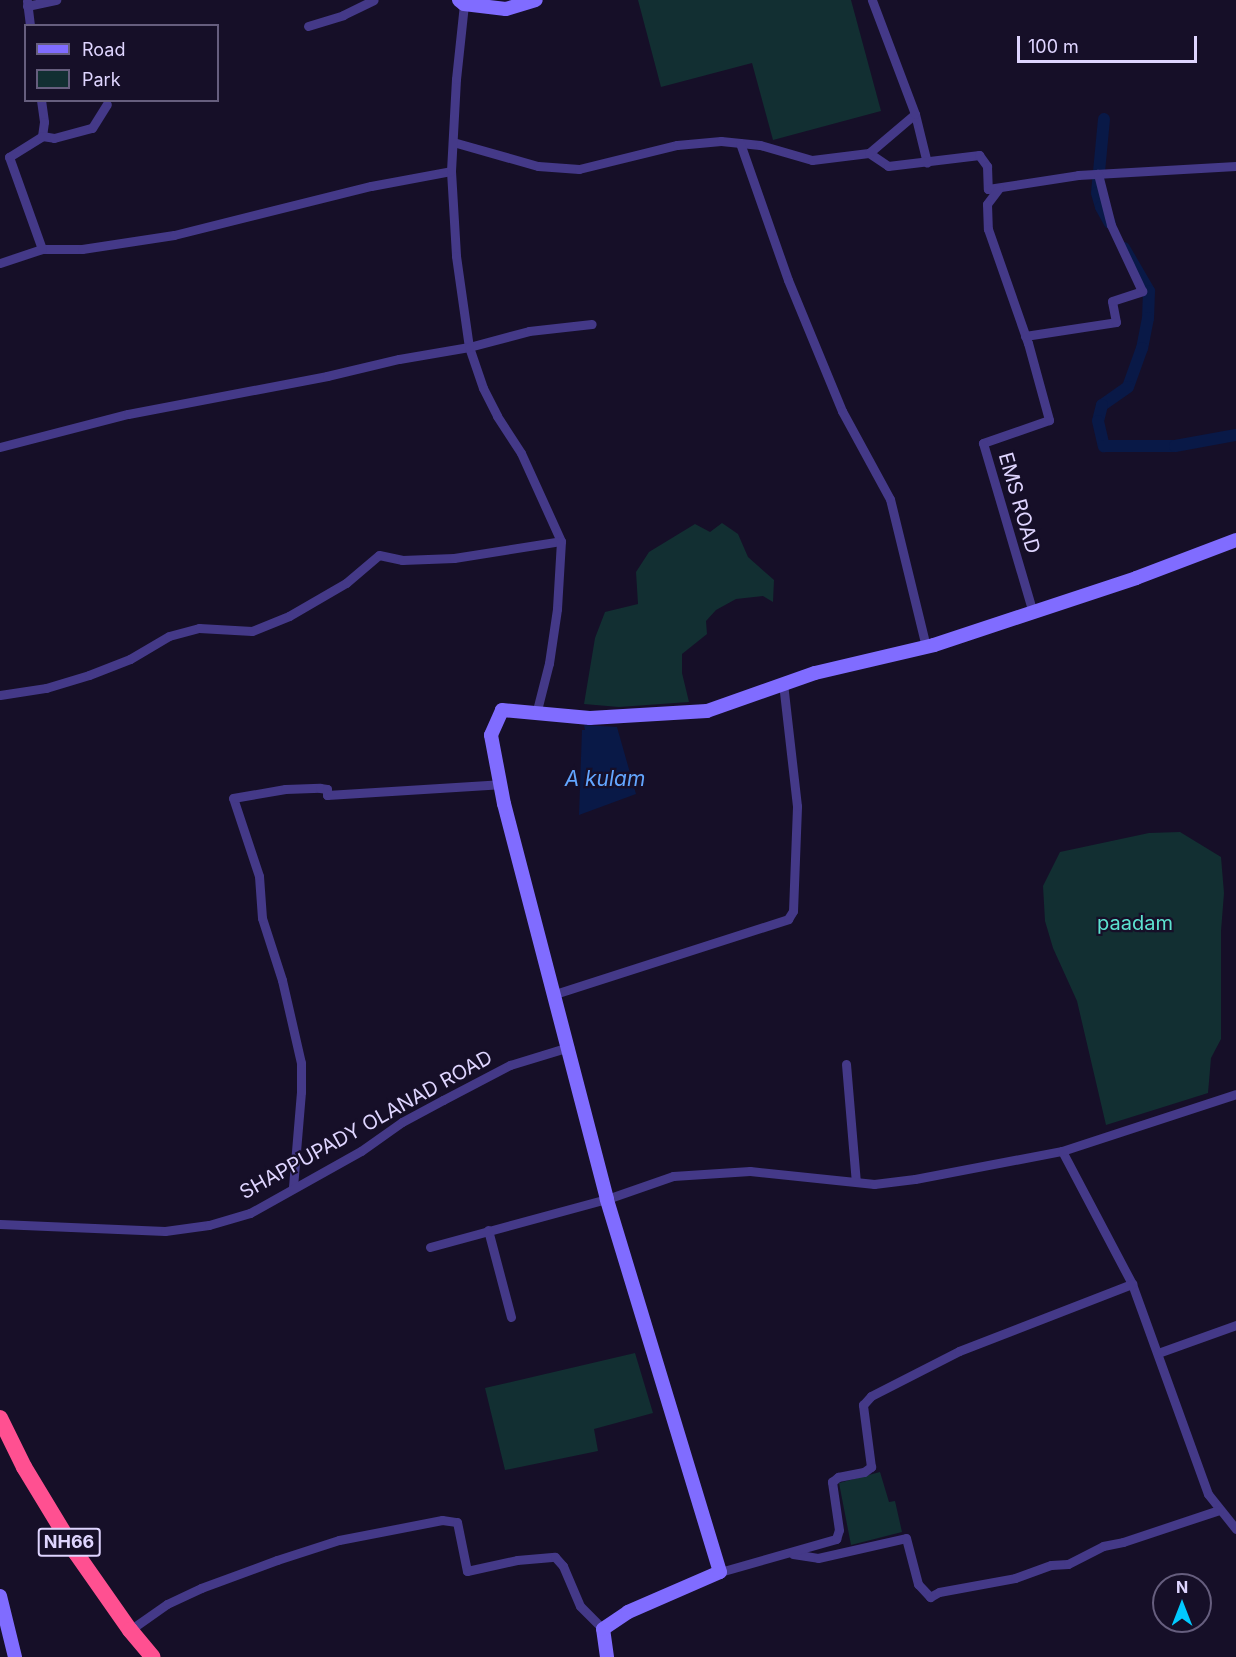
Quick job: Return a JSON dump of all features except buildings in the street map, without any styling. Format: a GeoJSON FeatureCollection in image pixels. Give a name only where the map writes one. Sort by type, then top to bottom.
{"type":"FeatureCollection","features":[{"type":"Feature","properties":{"kind":"highway","name":"NH66"},"geometry":{"type":"LineString","coordinates":[[0,1419],[24,1467],[70,1544],[130,1630],[153,1657]]}},
{"type":"Feature","properties":{"kind":"main road"},"geometry":{"type":"LineString","coordinates":[[462,2],[506,9],[536,0]]}},
{"type":"Feature","properties":{"kind":"main road"},"geometry":{"type":"LineString","coordinates":[[607,1657],[603,1629],[628,1612],[720,1572],[607,1199],[500,784],[491,735],[502,710],[590,718],[706,711],[815,673],[926,647],[1136,578],[1236,540]]}},
{"type":"Feature","properties":{"kind":"main road"},"geometry":{"type":"LineString","coordinates":[[0,1596],[15,1657]]}},
{"type":"Feature","properties":{"kind":"street"},"geometry":{"type":"LineString","coordinates":[[30,24],[27,3],[56,0]]}},
{"type":"Feature","properties":{"kind":"street"},"geometry":{"type":"LineString","coordinates":[[308,26],[343,15],[374,0]]}},
{"type":"Feature","properties":{"kind":"street"},"geometry":{"type":"LineString","coordinates":[[872,0],[915,114],[927,162]]}},
{"type":"Feature","properties":{"kind":"street"},"geometry":{"type":"LineString","coordinates":[[462,2],[451,171],[456,256],[469,348],[483,388],[497,416],[521,453],[561,541],[557,609],[549,663],[536,714]]}},
{"type":"Feature","properties":{"kind":"street"},"geometry":{"type":"LineString","coordinates":[[41,102],[44,122],[42,136]]}},
{"type":"Feature","properties":{"kind":"street"},"geometry":{"type":"LineString","coordinates":[[42,249],[9,157],[42,136],[54,138],[93,128],[107,104]]}},
{"type":"Feature","properties":{"kind":"street"},"geometry":{"type":"LineString","coordinates":[[453,142],[538,166],[579,169],[676,145],[740,143],[760,145],[812,160],[869,153],[915,114]]}},
{"type":"Feature","properties":{"kind":"street"},"geometry":{"type":"LineString","coordinates":[[740,143],[788,280],[842,411],[890,499],[926,647]]}},
{"type":"Feature","properties":{"kind":"street"},"geometry":{"type":"LineString","coordinates":[[869,153],[888,166],[979,154],[987,166],[988,189],[1098,174],[1236,166]]}},
{"type":"Feature","properties":{"kind":"street"},"geometry":{"type":"LineString","coordinates":[[0,263],[42,249],[82,249],[174,235],[371,186],[451,171]]}},
{"type":"Feature","properties":{"kind":"street"},"geometry":{"type":"LineString","coordinates":[[999,188],[987,204],[988,229],[1026,340],[1116,322],[1112,301],[1142,291],[1111,225],[1098,174]]}},
{"type":"Feature","properties":{"kind":"street"},"geometry":{"type":"LineString","coordinates":[[0,447],[128,414],[327,376],[399,359],[469,348],[529,331],[592,324]]}},
{"type":"Feature","properties":{"kind":"street","name":"EMS ROAD"},"geometry":{"type":"LineString","coordinates":[[1026,340],[1049,420],[983,443],[1033,612]]}},
{"type":"Feature","properties":{"kind":"street"},"geometry":{"type":"LineString","coordinates":[[0,696],[46,688],[89,675],[130,659],[169,636],[200,628],[252,631],[289,616],[346,583],[379,555],[402,560],[454,558],[561,541]]}},
{"type":"Feature","properties":{"kind":"street"},"geometry":{"type":"LineString","coordinates":[[555,994],[788,919],[793,911],[797,806],[783,684]]}},
{"type":"Feature","properties":{"kind":"street"},"geometry":{"type":"LineString","coordinates":[[293,1187],[302,1092],[301,1063],[282,980],[262,918],[259,876],[233,798],[285,789],[320,788],[327,789],[327,795],[500,784]]}},
{"type":"Feature","properties":{"kind":"street","name":"SHAPPUPADY OLANAD ROAD"},"geometry":{"type":"LineString","coordinates":[[0,1224],[165,1231],[209,1225],[250,1213],[361,1151],[402,1122],[442,1100],[510,1065],[569,1047]]}},
{"type":"Feature","properties":{"kind":"street"},"geometry":{"type":"LineString","coordinates":[[846,1064],[856,1182]]}},
{"type":"Feature","properties":{"kind":"street"},"geometry":{"type":"LineString","coordinates":[[430,1247],[607,1199],[673,1176],[750,1171],[874,1184],[915,1179],[1062,1151],[1236,1094]]}},
{"type":"Feature","properties":{"kind":"street"},"geometry":{"type":"LineString","coordinates":[[1062,1151],[1132,1284],[1208,1494],[1236,1529]]}},
{"type":"Feature","properties":{"kind":"street"},"geometry":{"type":"LineString","coordinates":[[488,1230],[511,1317]]}},
{"type":"Feature","properties":{"kind":"street"},"geometry":{"type":"LineString","coordinates":[[720,1572],[836,1539],[839,1530],[832,1482],[838,1477],[864,1472],[871,1467],[863,1405],[872,1396],[959,1351],[1132,1284]]}},
{"type":"Feature","properties":{"kind":"street"},"geometry":{"type":"LineString","coordinates":[[1158,1353],[1236,1325]]}},
{"type":"Feature","properties":{"kind":"street"},"geometry":{"type":"LineString","coordinates":[[788,1553],[818,1558],[906,1538],[918,1584],[930,1597],[939,1592],[1015,1578],[1051,1565],[1068,1564],[1102,1546],[1124,1542],[1219,1510]]}},
{"type":"Feature","properties":{"kind":"street"},"geometry":{"type":"LineString","coordinates":[[130,1630],[167,1604],[201,1588],[277,1560],[339,1540],[442,1520],[457,1522],[467,1571],[517,1560],[555,1557],[563,1566],[580,1606],[603,1629]]}},
{"type":"Feature","properties":{"kind":"green space"},"geometry":{"type":"Polygon","coordinates":[[[638,0],[851,0],[881,111],[773,140],[752,63],[661,87],[638,0]]]}},
{"type":"Feature","properties":{"kind":"green space"},"geometry":{"type":"Polygon","coordinates":[[[722,523],[738,534],[748,557],[774,580],[773,602],[763,596],[736,599],[716,610],[706,621],[707,634],[682,654],[682,673],[689,702],[619,707],[584,704],[595,638],[605,612],[638,604],[636,572],[649,552],[695,524],[710,532],[722,523]]]}},
{"type":"Feature","properties":{"kind":"green space","name":"paadam"},"geometry":{"type":"Polygon","coordinates":[[[1180,832],[1221,857],[1224,893],[1221,931],[1221,1039],[1211,1058],[1208,1093],[1106,1125],[1077,1001],[1053,948],[1045,921],[1043,886],[1060,852],[1149,833],[1180,832]]]}},
{"type":"Feature","properties":{"kind":"green space"},"geometry":{"type":"Polygon","coordinates":[[[635,1353],[653,1413],[594,1429],[598,1451],[505,1470],[485,1388],[635,1353]]]}},
{"type":"Feature","properties":{"kind":"green space"},"geometry":{"type":"Polygon","coordinates":[[[880,1472],[889,1502],[895,1501],[902,1532],[851,1545],[839,1483],[880,1472]]]}},
{"type":"Feature","properties":{"kind":"water","name":"A kulam"},"geometry":{"type":"Polygon","coordinates":[[[584,725],[617,727],[636,794],[579,815],[582,730],[585,730],[584,725]]]}},
{"type":"Feature","properties":{"kind":"waterway"},"geometry":{"type":"LineString","coordinates":[[1104,119],[1097,193],[1101,207],[1110,223]]}},
{"type":"Feature","properties":{"kind":"waterway"},"geometry":{"type":"LineString","coordinates":[[1124,248],[1149,291],[1148,318],[1142,348],[1128,387],[1102,405],[1098,421],[1104,446],[1175,446],[1236,435]]}}]}
